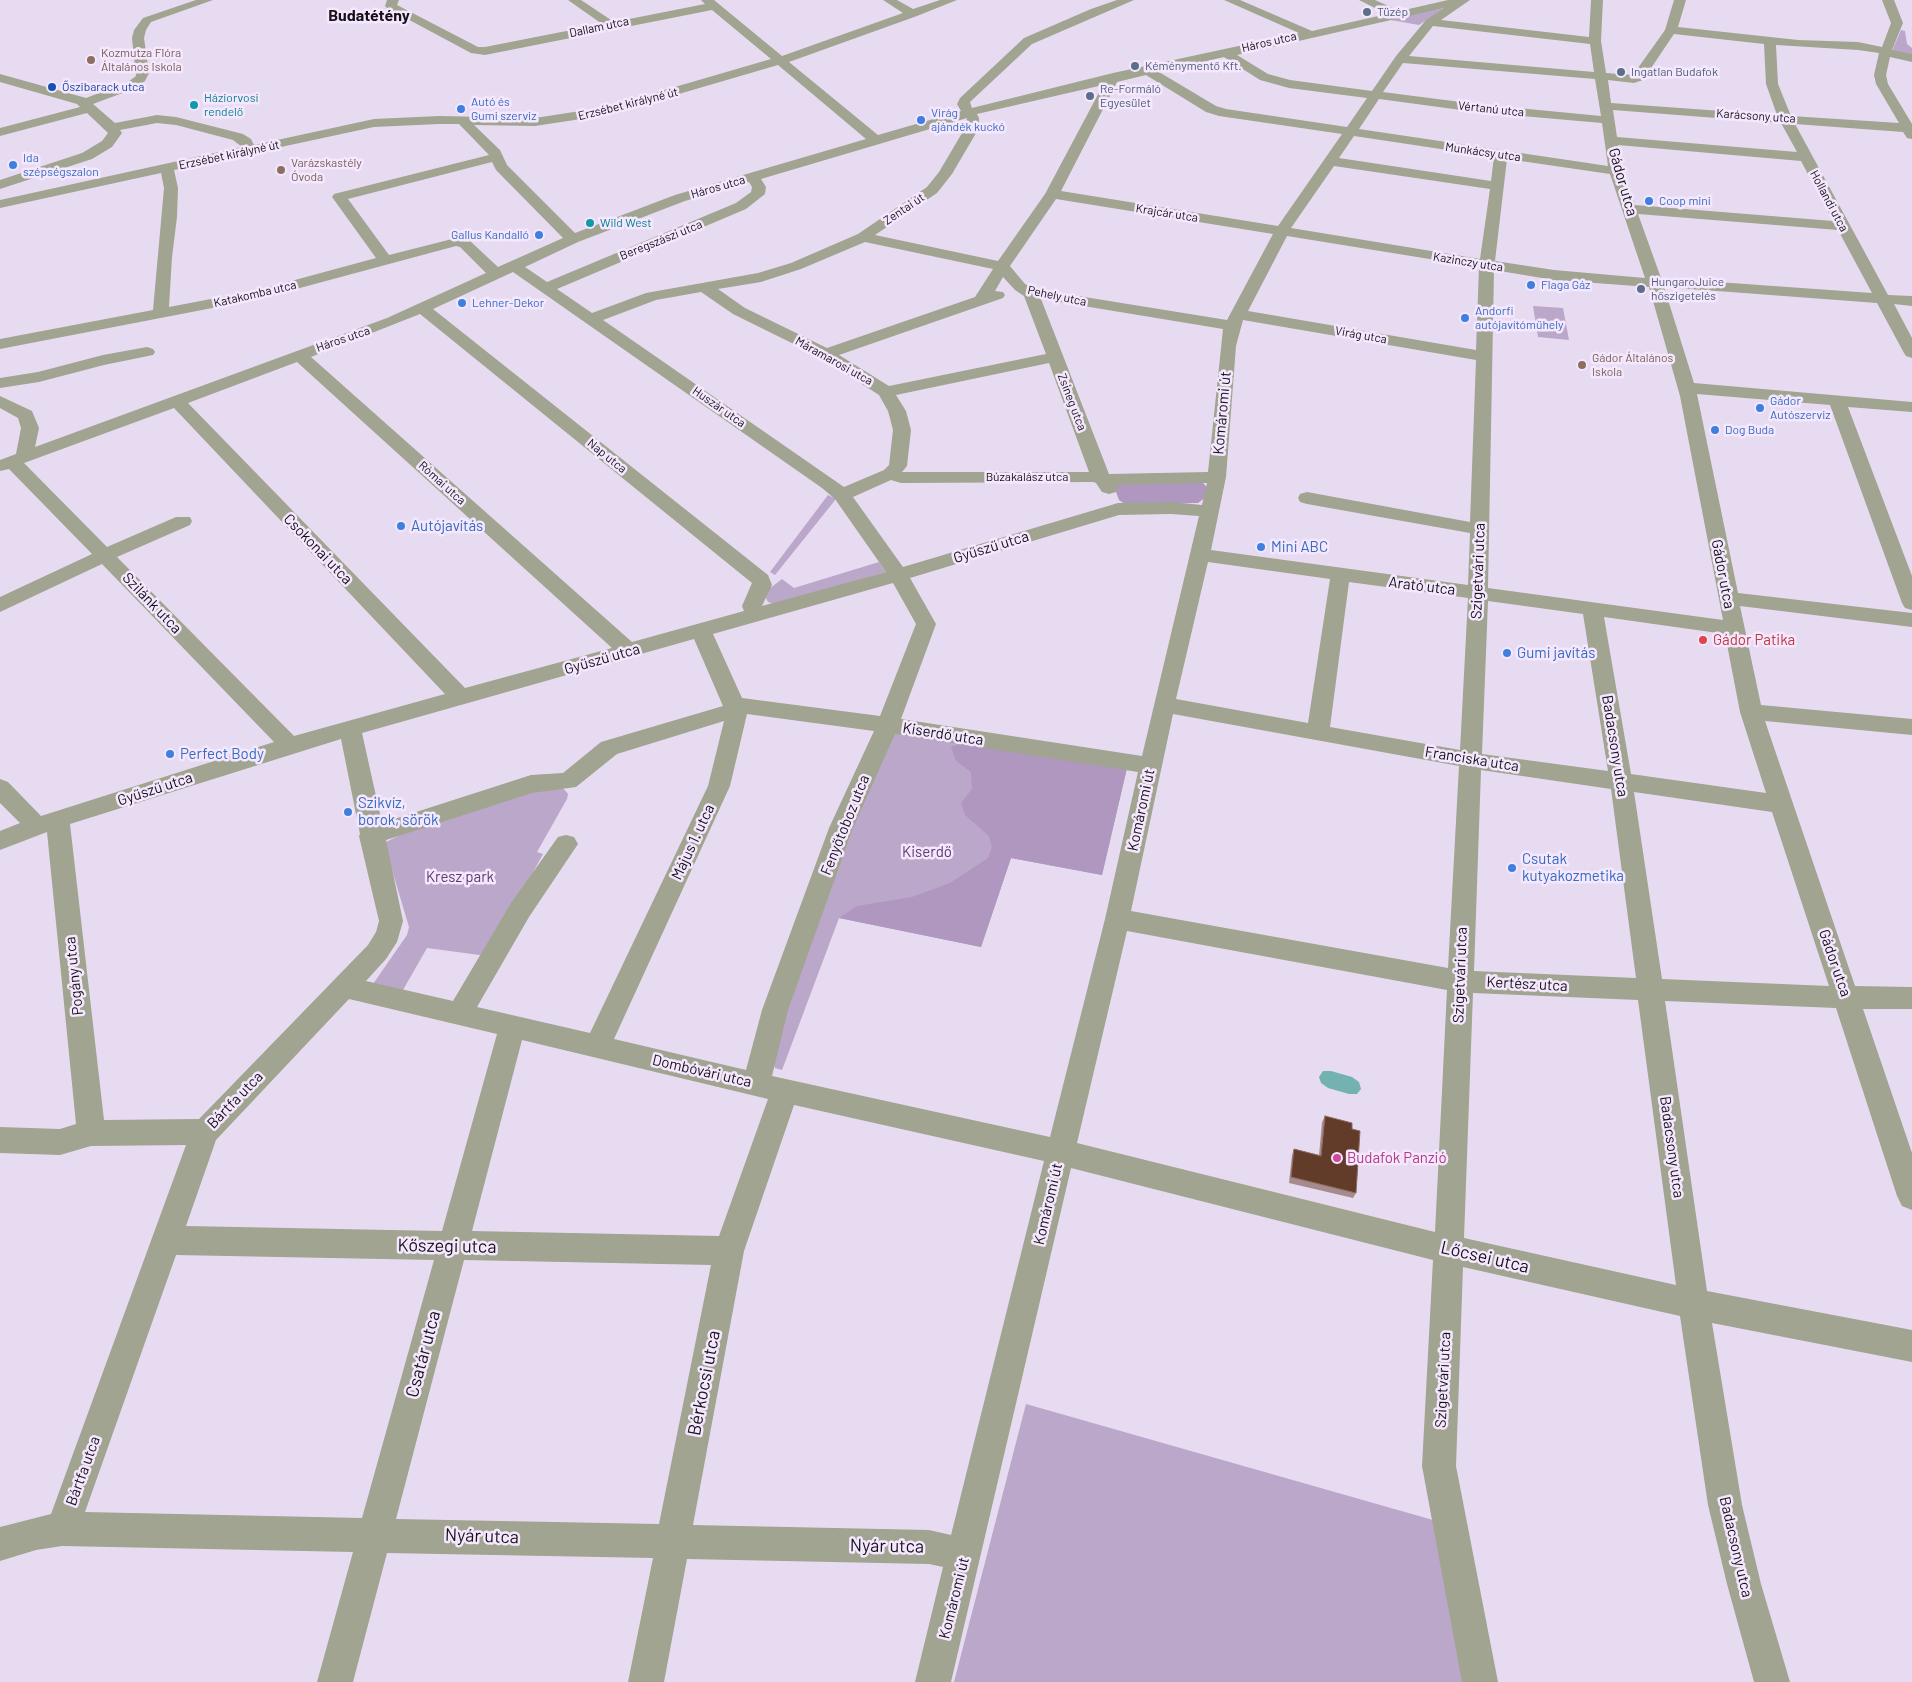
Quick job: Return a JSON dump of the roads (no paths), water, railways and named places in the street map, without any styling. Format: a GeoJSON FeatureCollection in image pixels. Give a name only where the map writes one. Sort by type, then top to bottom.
{"type":"FeatureCollection","features":[{"type":"Feature","properties":{"kind":"street"},"geometry":{"type":"LineString","coordinates":[[0,132],[88,106],[132,84],[141,78],[143,73],[138,38],[140,30],[147,20],[207,0]]}},
{"type":"Feature","properties":{"kind":"street"},"geometry":{"type":"LineString","coordinates":[[574,0],[611,25]]}},
{"type":"Feature","properties":{"kind":"street"},"geometry":{"type":"LineString","coordinates":[[889,0],[914,14]]}},
{"type":"Feature","properties":{"kind":"street","name":"Erzsébet királyné út"},"geometry":{"type":"LineString","coordinates":[[0,204],[374,123],[462,120],[526,122],[582,116],[630,106],[782,60],[847,35],[951,0]]}},
{"type":"Feature","properties":{"kind":"street","name":"Zentai út"},"geometry":{"type":"LineString","coordinates":[[591,319],[652,296],[761,277],[796,266],[864,237],[932,190],[945,174],[972,128],[973,118],[963,104],[964,101],[1028,41],[1095,11],[1128,0]]}},
{"type":"Feature","properties":{"kind":"street"},"geometry":{"type":"LineString","coordinates":[[1230,0],[1308,33]]}},
{"type":"Feature","properties":{"kind":"street"},"geometry":{"type":"LineString","coordinates":[[1365,0],[1413,23],[1595,41]]}},
{"type":"Feature","properties":{"kind":"street"},"geometry":{"type":"LineString","coordinates":[[1413,23],[1465,0]]}},
{"type":"Feature","properties":{"kind":"street","name":"Komáromi út"},"geometry":{"type":"LineString","coordinates":[[933,1682],[1117,919],[1164,705],[1200,555],[1217,477],[1228,346],[1235,320],[1282,231],[1400,59],[1413,23],[1465,0]]}},
{"type":"Feature","properties":{"kind":"street","name":"Gádor utca"},"geometry":{"type":"LineString","coordinates":[[1597,0],[1595,41],[1616,171],[1655,282],[1687,388],[1733,628],[1752,712],[1847,998],[1906,1154],[1912,1196]]}},
{"type":"Feature","properties":{"kind":"street"},"geometry":{"type":"LineString","coordinates":[[1400,59],[1628,79],[1639,77],[1671,30],[1680,6],[1680,0]]}},
{"type":"Feature","properties":{"kind":"street"},"geometry":{"type":"LineString","coordinates":[[1888,0],[1897,23],[1880,75],[1910,131]]}},
{"type":"Feature","properties":{"kind":"street","name":"Dallam utca"},"geometry":{"type":"LineString","coordinates":[[392,1],[395,8],[476,50],[485,51],[711,3]]}},
{"type":"Feature","properties":{"kind":"street"},"geometry":{"type":"LineString","coordinates":[[711,3],[782,60],[877,141]]}},
{"type":"Feature","properties":{"kind":"street","name":"Háros utca"},"geometry":{"type":"LineString","coordinates":[[12,461],[347,339],[422,308],[573,239],[638,213],[969,112],[1113,77],[1376,19],[1413,23]]}},
{"type":"Feature","properties":{"kind":"street"},"geometry":{"type":"LineString","coordinates":[[1671,30],[1770,42],[1858,46],[1912,58]]}},
{"type":"Feature","properties":{"kind":"street","name":"Hollandi utca"},"geometry":{"type":"LineString","coordinates":[[1770,42],[1772,84],[1785,118],[1912,353]]}},
{"type":"Feature","properties":{"kind":"street","name":"Vértanú utca"},"geometry":{"type":"LineString","coordinates":[[1224,52],[1271,80],[1375,96],[1476,108],[1607,120]]}},
{"type":"Feature","properties":{"kind":"street","name":"Munkácsy utca"},"geometry":{"type":"LineString","coordinates":[[1147,70],[1217,112],[1616,171]]}},
{"type":"Feature","properties":{"kind":"street"},"geometry":{"type":"LineString","coordinates":[[982,300],[1002,266],[1052,194],[1113,77]]}},
{"type":"Feature","properties":{"kind":"street"},"geometry":{"type":"LineString","coordinates":[[0,78],[32,86],[88,106],[112,127],[115,133],[113,139],[93,153],[0,185]]}},
{"type":"Feature","properties":{"kind":"street"},"geometry":{"type":"LineString","coordinates":[[9,93],[32,86]]}},
{"type":"Feature","properties":{"kind":"street","name":"Karácsony utca"},"geometry":{"type":"LineString","coordinates":[[1605,106],[1785,118],[1910,131]]}},
{"type":"Feature","properties":{"kind":"street"},"geometry":{"type":"LineString","coordinates":[[462,120],[497,157],[501,167],[573,239]]}},
{"type":"Feature","properties":{"kind":"street"},"geometry":{"type":"LineString","coordinates":[[112,127],[137,121],[176,121],[238,137],[246,142],[251,151]]}},
{"type":"Feature","properties":{"kind":"street"},"geometry":{"type":"LineString","coordinates":[[1610,140],[1805,157]]}},
{"type":"Feature","properties":{"kind":"street","name":"Szigetvári utca"},"geometry":{"type":"LineString","coordinates":[[1480,1682],[1439,1466],[1450,1250],[1469,760],[1478,593],[1487,265],[1501,154]]}},
{"type":"Feature","properties":{"kind":"street"},"geometry":{"type":"LineString","coordinates":[[385,260],[339,197],[497,157]]}},
{"type":"Feature","properties":{"kind":"street"},"geometry":{"type":"LineString","coordinates":[[1330,161],[1496,186]]}},
{"type":"Feature","properties":{"kind":"street"},"geometry":{"type":"LineString","coordinates":[[161,313],[171,188],[167,169]]}},
{"type":"Feature","properties":{"kind":"street","name":"Beregszászi utca"},"geometry":{"type":"LineString","coordinates":[[545,288],[741,206],[758,194],[759,187],[754,177]]}},
{"type":"Feature","properties":{"kind":"street","name":"Krajcár utca"},"geometry":{"type":"LineString","coordinates":[[1052,194],[1282,231]]}},
{"type":"Feature","properties":{"kind":"street"},"geometry":{"type":"LineString","coordinates":[[1630,209],[1842,226]]}},
{"type":"Feature","properties":{"kind":"street","name":"Kazinczy utca"},"geometry":{"type":"LineString","coordinates":[[1282,231],[1564,276],[1912,301]]}},
{"type":"Feature","properties":{"kind":"street"},"geometry":{"type":"LineString","coordinates":[[864,237],[1002,266]]}},
{"type":"Feature","properties":{"kind":"street","name":"Katakomba utca"},"geometry":{"type":"LineString","coordinates":[[0,344],[259,294],[456,242],[464,243],[496,274]]}},
{"type":"Feature","properties":{"kind":"street","name":"Huszár utca"},"geometry":{"type":"LineString","coordinates":[[514,266],[830,484],[842,495],[898,575]]}},
{"type":"Feature","properties":{"kind":"street","name":"Pehely utca"},"geometry":{"type":"LineString","coordinates":[[1002,266],[1026,290],[1235,320]]}},
{"type":"Feature","properties":{"kind":"street","name":"Máramarosi utca"},"geometry":{"type":"LineString","coordinates":[[704,287],[739,312],[826,354],[886,392],[897,411],[902,430],[898,466],[890,474]]}},
{"type":"Feature","properties":{"kind":"street"},"geometry":{"type":"LineString","coordinates":[[826,354],[982,300],[1026,290]]}},
{"type":"Feature","properties":{"kind":"street","name":"Zsineg utca"},"geometry":{"type":"LineString","coordinates":[[1026,290],[1055,357],[1099,473],[1118,509]]}},
{"type":"Feature","properties":{"kind":"street","name":"Nap utca"},"geometry":{"type":"LineString","coordinates":[[422,308],[761,580],[762,585],[752,606],[756,615]]}},
{"type":"Feature","properties":{"kind":"street","name":"Virág utca"},"geometry":{"type":"LineString","coordinates":[[1235,320],[1484,356]]}},
{"type":"Feature","properties":{"kind":"street"},"geometry":{"type":"LineString","coordinates":[[0,383],[39,378],[102,360],[147,352]]}},
{"type":"Feature","properties":{"kind":"street","name":"Római utca"},"geometry":{"type":"LineString","coordinates":[[299,355],[629,651]]}},
{"type":"Feature","properties":{"kind":"street"},"geometry":{"type":"LineString","coordinates":[[886,392],[1055,357]]}},
{"type":"Feature","properties":{"kind":"street"},"geometry":{"type":"LineString","coordinates":[[1687,388],[1912,407]]}},
{"type":"Feature","properties":{"kind":"street","name":"Csokonai utca"},"geometry":{"type":"LineString","coordinates":[[176,400],[461,698]]}},
{"type":"Feature","properties":{"kind":"street"},"geometry":{"type":"LineString","coordinates":[[0,401],[26,415],[30,428],[12,461]]}},
{"type":"Feature","properties":{"kind":"street"},"geometry":{"type":"LineString","coordinates":[[1837,401],[1912,603]]}},
{"type":"Feature","properties":{"kind":"street","name":"Szilánk utca"},"geometry":{"type":"LineString","coordinates":[[12,461],[290,746]]}},
{"type":"Feature","properties":{"kind":"street"},"geometry":{"type":"LineString","coordinates":[[842,495],[890,474]]}},
{"type":"Feature","properties":{"kind":"street","name":"Búzakalász utca"},"geometry":{"type":"LineString","coordinates":[[890,474],[901,478],[1115,480],[1217,477]]}},
{"type":"Feature","properties":{"kind":"street"},"geometry":{"type":"LineString","coordinates":[[1307,498],[1479,529]]}},
{"type":"Feature","properties":{"kind":"street","name":"Gyűszű utca"},"geometry":{"type":"LineString","coordinates":[[0,841],[48,823],[290,746],[898,575],[1118,509],[1170,508],[1209,511]]}},
{"type":"Feature","properties":{"kind":"street"},"geometry":{"type":"LineString","coordinates":[[0,605],[105,555],[183,521]]}},
{"type":"Feature","properties":{"kind":"street","name":"Arató utca"},"geometry":{"type":"LineString","coordinates":[[1200,555],[1340,576],[1733,628]]}},
{"type":"Feature","properties":{"kind":"street","name":"Fenyőtoboz utca"},"geometry":{"type":"LineString","coordinates":[[771,1087],[775,1010],[834,846],[888,725],[926,624],[898,575]]}},
{"type":"Feature","properties":{"kind":"street"},"geometry":{"type":"LineString","coordinates":[[1318,733],[1340,576]]}},
{"type":"Feature","properties":{"kind":"street"},"geometry":{"type":"LineString","coordinates":[[1727,598],[1912,620]]}},
{"type":"Feature","properties":{"kind":"street","name":"Badacsony utca"},"geometry":{"type":"LineString","coordinates":[[1592,609],[1621,781],[1694,1304],[1725,1504],[1744,1584],[1772,1682]]}},
{"type":"Feature","properties":{"kind":"street"},"geometry":{"type":"LineString","coordinates":[[371,836],[531,784],[568,781],[609,748],[735,707],[701,631]]}},
{"type":"Feature","properties":{"kind":"street","name":"Franciska utca"},"geometry":{"type":"LineString","coordinates":[[1164,705],[1469,760],[1781,804]]}},
{"type":"Feature","properties":{"kind":"street","name":"Kiserdő utca"},"geometry":{"type":"LineString","coordinates":[[735,707],[888,725],[1151,766]]}},
{"type":"Feature","properties":{"kind":"street","name":"Május 1. utca"},"geometry":{"type":"LineString","coordinates":[[597,1046],[719,786],[736,718],[735,707]]}},
{"type":"Feature","properties":{"kind":"street"},"geometry":{"type":"LineString","coordinates":[[1752,712],[1912,727]]}},
{"type":"Feature","properties":{"kind":"street","name":"Bártfa utca"},"geometry":{"type":"LineString","coordinates":[[62,1529],[205,1132],[377,952],[388,935],[391,921],[371,836],[350,729]]}},
{"type":"Feature","properties":{"kind":"street"},"geometry":{"type":"LineString","coordinates":[[0,788],[48,823]]}},
{"type":"Feature","properties":{"kind":"street","name":"Pogány utca"},"geometry":{"type":"LineString","coordinates":[[48,823],[91,1133]]}},
{"type":"Feature","properties":{"kind":"street"},"geometry":{"type":"LineString","coordinates":[[459,1014],[520,910],[566,844]]}},
{"type":"Feature","properties":{"kind":"street","name":"Kertész utca"},"geometry":{"type":"LineString","coordinates":[[1117,919],[1460,981],[1847,998],[1912,998]]}},
{"type":"Feature","properties":{"kind":"street","name":"Dombóvári utca"},"geometry":{"type":"LineString","coordinates":[[344,987],[771,1087],[1061,1152]]}},
{"type":"Feature","properties":{"kind":"street","name":"Csatár utca"},"geometry":{"type":"LineString","coordinates":[[334,1682],[512,1027]]}},
{"type":"Feature","properties":{"kind":"street","name":"Bérkocsi utca"},"geometry":{"type":"LineString","coordinates":[[646,1682],[728,1251],[771,1087]]}},
{"type":"Feature","properties":{"kind":"street"},"geometry":{"type":"LineString","coordinates":[[0,1140],[60,1142],[91,1133],[205,1132]]}},
{"type":"Feature","properties":{"kind":"street","name":"Lőcsei utca"},"geometry":{"type":"LineString","coordinates":[[1061,1152],[1450,1250],[1694,1304],[1912,1346]]}},
{"type":"Feature","properties":{"kind":"street","name":"Kőszegi utca"},"geometry":{"type":"LineString","coordinates":[[166,1240],[728,1251]]}},
{"type":"Feature","properties":{"kind":"street","name":"Nyár utca"},"geometry":{"type":"LineString","coordinates":[[0,1544],[36,1533],[62,1529],[375,1533],[929,1547],[965,1555]]}},
{"type":"Feature","properties":{"kind":"place","name":"Tüzép"},"geometry":{"type":"Point","coordinates":[1367,12]}},
{"type":"Feature","properties":{"kind":"place","name":"Kozmutza Flóra Általános Iskola"},"geometry":{"type":"Point","coordinates":[91,60]}},
{"type":"Feature","properties":{"kind":"place","name":"Kéménymentő Kft."},"geometry":{"type":"Point","coordinates":[1135,66]}},
{"type":"Feature","properties":{"kind":"place","name":"Ingatlan Budafok"},"geometry":{"type":"Point","coordinates":[1621,72]}},
{"type":"Feature","properties":{"kind":"place","name":"Őszibarack utca"},"geometry":{"type":"Point","coordinates":[52,87]}},
{"type":"Feature","properties":{"kind":"place","name":"Re-Formáló Egyesület"},"geometry":{"type":"Point","coordinates":[1090,96]}},
{"type":"Feature","properties":{"kind":"place","name":"Háziorvosi rendelő"},"geometry":{"type":"Point","coordinates":[194,105]}},
{"type":"Feature","properties":{"kind":"place","name":"Autó és Gumi szerviz"},"geometry":{"type":"Point","coordinates":[461,109]}},
{"type":"Feature","properties":{"kind":"place","name":"Virág ajándék kuckó"},"geometry":{"type":"Point","coordinates":[921,120]}},
{"type":"Feature","properties":{"kind":"place","name":"Ida szépségszalon"},"geometry":{"type":"Point","coordinates":[13,165]}},
{"type":"Feature","properties":{"kind":"place","name":"Varázskastély Óvoda"},"geometry":{"type":"Point","coordinates":[281,170]}},
{"type":"Feature","properties":{"kind":"place","name":"Coop mini"},"geometry":{"type":"Point","coordinates":[1649,201]}},
{"type":"Feature","properties":{"kind":"place","name":"Wild West"},"geometry":{"type":"Point","coordinates":[590,223]}},
{"type":"Feature","properties":{"kind":"place","name":"Gallus Kandalló"},"geometry":{"type":"Point","coordinates":[539,235]}},
{"type":"Feature","properties":{"kind":"place","name":"Flaga Gáz"},"geometry":{"type":"Point","coordinates":[1531,285]}},
{"type":"Feature","properties":{"kind":"place","name":"HungaroJuice hőszigetelés"},"geometry":{"type":"Point","coordinates":[1641,289]}},
{"type":"Feature","properties":{"kind":"place","name":"Lehner-Dekor"},"geometry":{"type":"Point","coordinates":[462,303]}},
{"type":"Feature","properties":{"kind":"place","name":"Andorfi autójavítóműhely"},"geometry":{"type":"Point","coordinates":[1465,318]}},
{"type":"Feature","properties":{"kind":"place","name":"Gádor Általános Iskola"},"geometry":{"type":"Point","coordinates":[1582,365]}},
{"type":"Feature","properties":{"kind":"place","name":"Gádor Autószerviz"},"geometry":{"type":"Point","coordinates":[1760,408]}},
{"type":"Feature","properties":{"kind":"place","name":"Dog Buda"},"geometry":{"type":"Point","coordinates":[1715,430]}},
{"type":"Feature","properties":{"kind":"place","name":"Autójavítás"},"geometry":{"type":"Point","coordinates":[401,526]}},
{"type":"Feature","properties":{"kind":"place","name":"Mini ABC"},"geometry":{"type":"Point","coordinates":[1261,547]}},
{"type":"Feature","properties":{"kind":"place","name":"Gádor Patika"},"geometry":{"type":"Point","coordinates":[1703,640]}},
{"type":"Feature","properties":{"kind":"place","name":"Gumi javítás"},"geometry":{"type":"Point","coordinates":[1507,653]}},
{"type":"Feature","properties":{"kind":"place","name":"Perfect Body"},"geometry":{"type":"Point","coordinates":[170,754]}},
{"type":"Feature","properties":{"kind":"place","name":"Szikvíz, borok, sörök"},"geometry":{"type":"Point","coordinates":[348,812]}},
{"type":"Feature","properties":{"kind":"place","name":"Csutak kutyakozmetika"},"geometry":{"type":"Point","coordinates":[1512,868]}},
{"type":"Feature","properties":{"kind":"place","name":"Budafok Panzió"},"geometry":{"type":"Point","coordinates":[1337,1158]}},
{"type":"Feature","properties":{"kind":"district","name":"Budatétény"},"geometry":{"type":"Point","coordinates":[369,16]}},
{"type":"Feature","properties":{"kind":"park label","name":"Kiserdő"},"geometry":{"type":"Point","coordinates":[927,852]}},
{"type":"Feature","properties":{"kind":"park label","name":"Kresz park"},"geometry":{"type":"Point","coordinates":[460,877]}}]}
